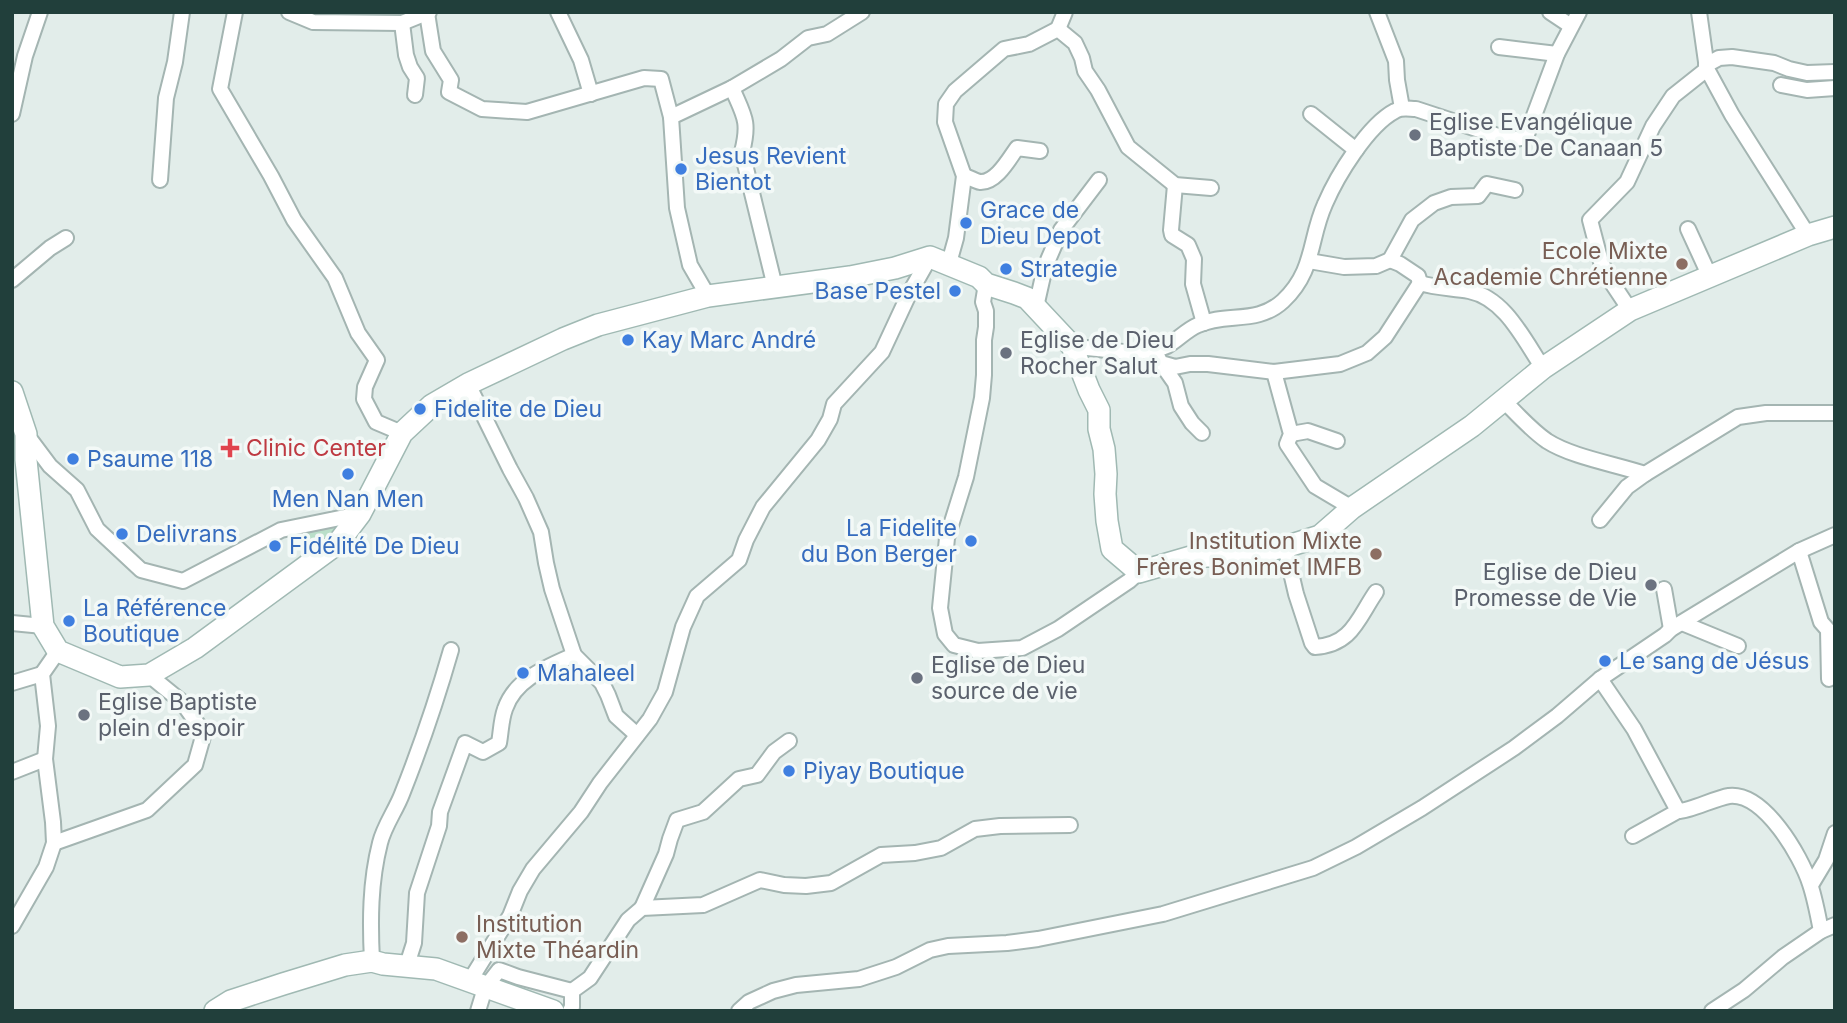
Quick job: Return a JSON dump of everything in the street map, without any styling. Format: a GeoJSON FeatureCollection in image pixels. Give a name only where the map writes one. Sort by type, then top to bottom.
{"type":"FeatureCollection","features":[{"type":"Feature","properties":{"kind":"street"},"geometry":{"type":"LineString","coordinates":[[12,114],[25,56],[40,12]]}},
{"type":"Feature","properties":{"kind":"street"},"geometry":{"type":"LineString","coordinates":[[160,180],[166,99],[175,62],[181,12]]}},
{"type":"Feature","properties":{"kind":"street"},"geometry":{"type":"LineString","coordinates":[[235,12],[220,89],[294,220],[335,278],[358,333],[377,360],[365,387],[364,399],[376,422],[402,433]]}},
{"type":"Feature","properties":{"kind":"street"},"geometry":{"type":"LineString","coordinates":[[289,12],[313,22],[402,23],[428,13],[433,51],[451,80],[449,92],[482,109],[527,112],[643,78],[661,79],[671,117],[677,208],[690,265],[708,296]]}},
{"type":"Feature","properties":{"kind":"street"},"geometry":{"type":"LineString","coordinates":[[558,12],[581,60],[591,94]]}},
{"type":"Feature","properties":{"kind":"street"},"geometry":{"type":"LineString","coordinates":[[671,117],[732,88],[782,59],[808,38],[827,34],[863,12]]}},
{"type":"Feature","properties":{"kind":"street"},"geometry":{"type":"LineString","coordinates":[[956,268],[949,262],[956,238],[964,176],[945,122],[946,104],[955,91],[1004,49],[1029,44],[1058,29],[1065,12]]}},
{"type":"Feature","properties":{"kind":"street"},"geometry":{"type":"LineString","coordinates":[[1377,12],[1396,61],[1402,108]]}},
{"type":"Feature","properties":{"kind":"street"},"geometry":{"type":"LineString","coordinates":[[1550,12],[1571,26]]}},
{"type":"Feature","properties":{"kind":"street"},"geometry":{"type":"LineString","coordinates":[[1157,356],[1180,335],[1204,323],[1216,318],[1253,317],[1282,302],[1297,286],[1309,261],[1324,205],[1356,150],[1381,121],[1394,111],[1402,108],[1416,109],[1501,137],[1526,137],[1557,54],[1579,12]]}},
{"type":"Feature","properties":{"kind":"street"},"geometry":{"type":"LineString","coordinates":[[1699,12],[1706,67],[1732,114],[1808,235]]}},
{"type":"Feature","properties":{"kind":"street"},"geometry":{"type":"LineString","coordinates":[[402,23],[406,55],[416,78],[415,95]]}},
{"type":"Feature","properties":{"kind":"street"},"geometry":{"type":"LineString","coordinates":[[1058,29],[1075,43],[1085,71],[1128,147],[1175,185],[1211,188]]}},
{"type":"Feature","properties":{"kind":"street"},"geometry":{"type":"LineString","coordinates":[[1499,47],[1557,54]]}},
{"type":"Feature","properties":{"kind":"street"},"geometry":{"type":"LineString","coordinates":[[1630,310],[1601,262],[1591,220],[1627,182],[1653,126],[1673,96],[1719,58],[1732,57],[1774,63],[1807,73],[1835,72]]}},
{"type":"Feature","properties":{"kind":"street"},"geometry":{"type":"LineString","coordinates":[[1781,85],[1807,90],[1835,88]]}},
{"type":"Feature","properties":{"kind":"street"},"geometry":{"type":"LineString","coordinates":[[732,88],[745,118],[747,132],[742,152],[775,287]]}},
{"type":"Feature","properties":{"kind":"street"},"geometry":{"type":"LineString","coordinates":[[1311,114],[1356,150]]}},
{"type":"Feature","properties":{"kind":"street"},"geometry":{"type":"LineString","coordinates":[[964,176],[982,182],[991,179],[1017,148],[1040,151]]}},
{"type":"Feature","properties":{"kind":"street"},"geometry":{"type":"LineString","coordinates":[[1037,307],[1045,267],[1062,230],[1099,180]]}},
{"type":"Feature","properties":{"kind":"street"},"geometry":{"type":"LineString","coordinates":[[1309,261],[1345,267],[1376,266],[1390,260],[1412,220],[1434,203],[1451,197],[1478,196],[1487,184],[1515,190]]}},
{"type":"Feature","properties":{"kind":"street"},"geometry":{"type":"LineString","coordinates":[[1175,185],[1172,235],[1188,245],[1194,259],[1193,284],[1204,323]]}},
{"type":"Feature","properties":{"kind":"street"},"geometry":{"type":"LineString","coordinates":[[986,284],[983,302],[986,327],[982,398],[965,477],[947,538],[940,608],[945,634],[954,645],[978,651],[1022,648],[1058,629],[1139,572],[1194,556],[1231,556],[1285,547],[1320,536],[1352,508],[1472,426],[1543,368],[1630,310],[1808,235],[1835,227]]}},
{"type":"Feature","properties":{"kind":"street"},"geometry":{"type":"LineString","coordinates":[[1688,229],[1710,277]]}},
{"type":"Feature","properties":{"kind":"street"},"geometry":{"type":"LineString","coordinates":[[12,280],[66,238]]}},
{"type":"Feature","properties":{"kind":"street"},"geometry":{"type":"LineString","coordinates":[[478,1011],[477,985],[520,891],[533,869],[569,828],[650,719],[665,692],[683,627],[697,596],[739,560],[763,507],[818,440],[830,419],[834,404],[882,352],[930,257]]}},
{"type":"Feature","properties":{"kind":"street"},"geometry":{"type":"LineString","coordinates":[[26,434],[26,460],[43,626],[58,652],[120,677],[149,675],[195,648],[338,543],[360,514],[402,433],[432,405],[468,384],[598,325],[708,296],[850,277],[895,268],[930,257],[979,277],[986,284],[1027,298],[1072,346],[1099,410],[1106,474],[1107,521],[1112,549],[1139,572]]}},
{"type":"Feature","properties":{"kind":"street"},"geometry":{"type":"LineString","coordinates":[[1072,346],[1157,356],[1175,367],[1208,364],[1274,372],[1340,364],[1367,353],[1385,337],[1420,283],[1418,276],[1390,260]]}},
{"type":"Feature","properties":{"kind":"street"},"geometry":{"type":"LineString","coordinates":[[1420,283],[1470,291],[1501,307],[1543,368]]}},
{"type":"Feature","properties":{"kind":"street"},"geometry":{"type":"LineString","coordinates":[[1157,356],[1175,383],[1181,406],[1202,433]]}},
{"type":"Feature","properties":{"kind":"street"},"geometry":{"type":"LineString","coordinates":[[1274,372],[1291,434],[1287,444],[1315,486],[1352,508]]}},
{"type":"Feature","properties":{"kind":"street"},"geometry":{"type":"LineString","coordinates":[[468,384],[541,532],[546,563],[574,655],[602,683],[616,716],[637,735]]}},
{"type":"Feature","properties":{"kind":"street"},"geometry":{"type":"LineString","coordinates":[[12,392],[26,434],[50,466],[77,490],[97,529],[141,570],[183,581],[281,530],[360,514]]}},
{"type":"Feature","properties":{"kind":"street"},"geometry":{"type":"LineString","coordinates":[[1503,400],[1550,442],[1644,474]]}},
{"type":"Feature","properties":{"kind":"street"},"geometry":{"type":"LineString","coordinates":[[1600,520],[1627,487],[1644,474],[1738,417],[1766,413],[1835,413]]}},
{"type":"Feature","properties":{"kind":"street"},"geometry":{"type":"LineString","coordinates":[[1291,434],[1308,431],[1337,441]]}},
{"type":"Feature","properties":{"kind":"street"},"geometry":{"type":"LineString","coordinates":[[739,1011],[750,1002],[774,992],[796,985],[859,979],[896,967],[930,950],[948,946],[1038,939],[1149,917],[1313,868],[1356,847],[1422,808],[1514,748],[1600,679],[1676,626],[1800,551],[1835,535]]}},
{"type":"Feature","properties":{"kind":"street"},"geometry":{"type":"LineString","coordinates":[[1285,547],[1296,594],[1311,643],[1315,647],[1343,639],[1356,626],[1357,620],[1376,592]]}},
{"type":"Feature","properties":{"kind":"street"},"geometry":{"type":"LineString","coordinates":[[1800,551],[1821,622],[1828,631],[1829,679]]}},
{"type":"Feature","properties":{"kind":"street"},"geometry":{"type":"LineString","coordinates":[[1664,589],[1676,626]]}},
{"type":"Feature","properties":{"kind":"street"},"geometry":{"type":"LineString","coordinates":[[12,623],[43,626]]}},
{"type":"Feature","properties":{"kind":"street"},"geometry":{"type":"LineString","coordinates":[[1676,626],[1738,646]]}},
{"type":"Feature","properties":{"kind":"street"},"geometry":{"type":"LineString","coordinates":[[372,961],[370,919],[380,839],[401,796],[436,705],[451,650]]}},
{"type":"Feature","properties":{"kind":"street"},"geometry":{"type":"LineString","coordinates":[[12,683],[42,674],[58,652]]}},
{"type":"Feature","properties":{"kind":"street"},"geometry":{"type":"LineString","coordinates":[[407,965],[414,943],[417,893],[439,826],[440,812],[465,743],[483,752],[499,743],[505,710],[512,695],[526,680],[545,667],[574,655]]}},
{"type":"Feature","properties":{"kind":"street"},"geometry":{"type":"LineString","coordinates":[[12,926],[46,867],[54,843],[44,759],[48,726],[42,674]]}},
{"type":"Feature","properties":{"kind":"street"},"geometry":{"type":"LineString","coordinates":[[54,843],[147,810],[195,765],[205,733],[182,702],[149,675]]}},
{"type":"Feature","properties":{"kind":"street"},"geometry":{"type":"LineString","coordinates":[[1600,679],[1629,720],[1678,811]]}},
{"type":"Feature","properties":{"kind":"street"},"geometry":{"type":"LineString","coordinates":[[572,991],[590,978],[628,920],[642,908],[666,855],[677,820],[703,812],[740,779],[757,775],[774,752],[789,741]]}},
{"type":"Feature","properties":{"kind":"street"},"geometry":{"type":"LineString","coordinates":[[12,772],[44,759]]}},
{"type":"Feature","properties":{"kind":"street"},"geometry":{"type":"LineString","coordinates":[[1633,836],[1678,811],[1683,812],[1732,795],[1749,800],[1777,823],[1811,885],[1828,928],[1783,957],[1744,990],[1712,1011]]}},
{"type":"Feature","properties":{"kind":"street"},"geometry":{"type":"LineString","coordinates":[[642,908],[703,905],[760,880],[806,886],[831,883],[881,855],[941,848],[975,829],[1070,825]]}},
{"type":"Feature","properties":{"kind":"street"},"geometry":{"type":"LineString","coordinates":[[1811,885],[1826,860],[1835,833]]}},
{"type":"Feature","properties":{"kind":"street"},"geometry":{"type":"LineString","coordinates":[[215,1011],[231,1000],[345,965],[372,961],[436,969],[553,1011]]}},
{"type":"Feature","properties":{"kind":"street"},"geometry":{"type":"LineString","coordinates":[[477,985],[499,970],[572,991]]}},
{"type":"Feature","properties":{"kind":"street"},"geometry":{"type":"LineString","coordinates":[[570,1011],[572,991]]}},
{"type":"Feature","properties":{"kind":"green space"},"geometry":{"type":"Polygon","coordinates":[[[347,522],[309,561],[307,551],[293,534],[347,522]]]}},
{"type":"Feature","properties":{"kind":"place","name":"Eglise Evangélique Baptiste De Canaan 5"},"geometry":{"type":"Point","coordinates":[1415,135]}},
{"type":"Feature","properties":{"kind":"place","name":"Jesus Revient Bientot"},"geometry":{"type":"Point","coordinates":[681,169]}},
{"type":"Feature","properties":{"kind":"place","name":"Grace de Dieu Depot"},"geometry":{"type":"Point","coordinates":[966,223]}},
{"type":"Feature","properties":{"kind":"place","name":"Ecole Mixte Academie Chrétienne"},"geometry":{"type":"Point","coordinates":[1682,264]}},
{"type":"Feature","properties":{"kind":"place","name":"Strategie"},"geometry":{"type":"Point","coordinates":[1006,269]}},
{"type":"Feature","properties":{"kind":"place","name":"Base Pestel"},"geometry":{"type":"Point","coordinates":[955,291]}},
{"type":"Feature","properties":{"kind":"place","name":"Kay Marc André"},"geometry":{"type":"Point","coordinates":[628,340]}},
{"type":"Feature","properties":{"kind":"place","name":"Eglise de Dieu Rocher Salut"},"geometry":{"type":"Point","coordinates":[1006,353]}},
{"type":"Feature","properties":{"kind":"place","name":"Fidelite de Dieu"},"geometry":{"type":"Point","coordinates":[420,409]}},
{"type":"Feature","properties":{"kind":"place","name":"Clinic Center"},"geometry":{"type":"Point","coordinates":[230,448]}},
{"type":"Feature","properties":{"kind":"place","name":"Psaume 118"},"geometry":{"type":"Point","coordinates":[73,459]}},
{"type":"Feature","properties":{"kind":"place","name":"Men Nan Men"},"geometry":{"type":"Point","coordinates":[348,474]}},
{"type":"Feature","properties":{"kind":"place","name":"Delivrans"},"geometry":{"type":"Point","coordinates":[122,534]}},
{"type":"Feature","properties":{"kind":"place","name":"La Fidelite du Bon Berger"},"geometry":{"type":"Point","coordinates":[971,541]}},
{"type":"Feature","properties":{"kind":"place","name":"Fidélité De Dieu"},"geometry":{"type":"Point","coordinates":[275,546]}},
{"type":"Feature","properties":{"kind":"place","name":"Institution Mixte Frères Bonimet IMFB"},"geometry":{"type":"Point","coordinates":[1376,554]}},
{"type":"Feature","properties":{"kind":"place","name":"Eglise de Dieu Promesse de Vie"},"geometry":{"type":"Point","coordinates":[1651,585]}},
{"type":"Feature","properties":{"kind":"place","name":"La Référence Boutique"},"geometry":{"type":"Point","coordinates":[69,621]}},
{"type":"Feature","properties":{"kind":"place","name":"Le sang de Jésus"},"geometry":{"type":"Point","coordinates":[1605,661]}},
{"type":"Feature","properties":{"kind":"place","name":"Mahaleel"},"geometry":{"type":"Point","coordinates":[523,673]}},
{"type":"Feature","properties":{"kind":"place","name":"Eglise de Dieu source de vie"},"geometry":{"type":"Point","coordinates":[917,678]}},
{"type":"Feature","properties":{"kind":"place","name":"Eglise Baptiste plein d'espoir"},"geometry":{"type":"Point","coordinates":[84,715]}},
{"type":"Feature","properties":{"kind":"place","name":"Piyay Boutique"},"geometry":{"type":"Point","coordinates":[789,771]}},
{"type":"Feature","properties":{"kind":"place","name":"Institution Mixte Théardin"},"geometry":{"type":"Point","coordinates":[462,937]}}]}
